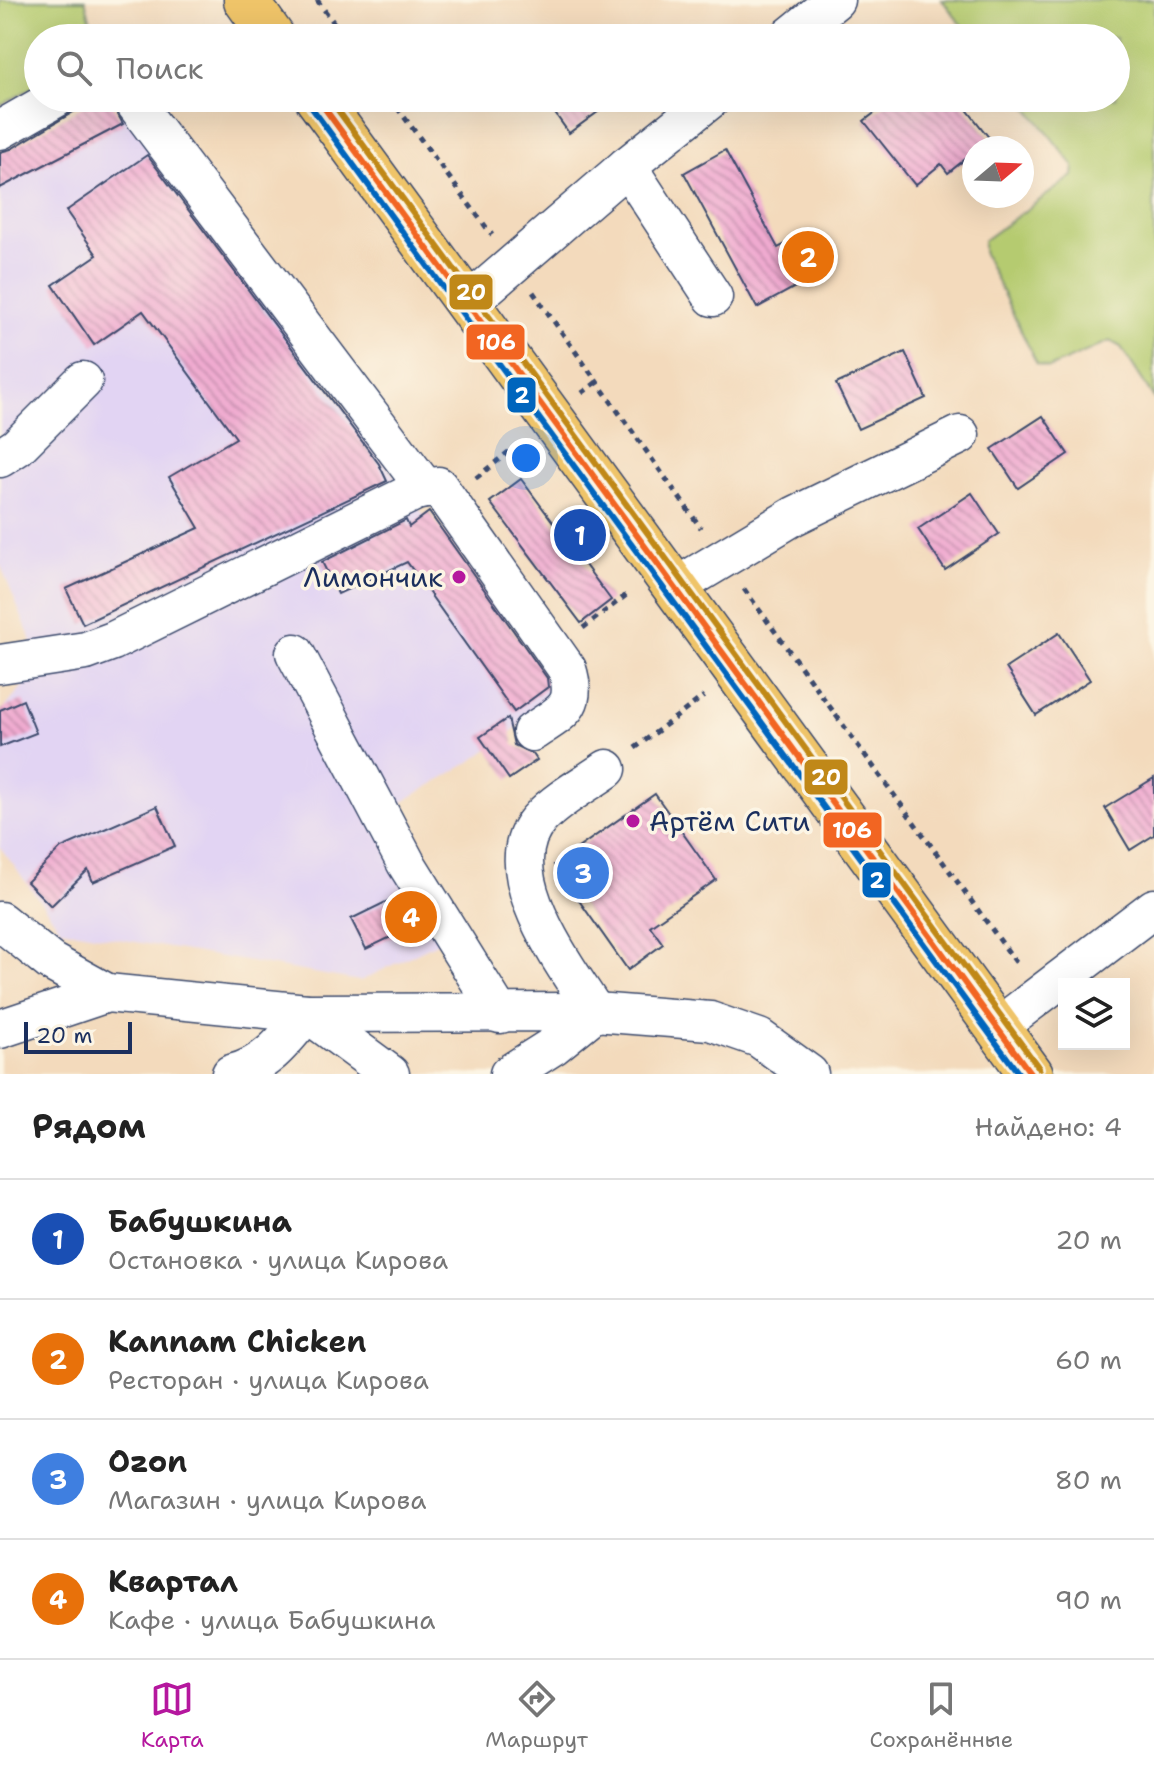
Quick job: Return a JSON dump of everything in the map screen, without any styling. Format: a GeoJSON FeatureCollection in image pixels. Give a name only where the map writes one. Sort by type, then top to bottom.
{"type":"FeatureCollection","features":[{"type":"Feature","properties":{"kind":"main road"},"geometry":{"type":"LineString","coordinates":[[327,112],[995,1029],[1031,1074]]}},
{"type":"Feature","properties":{"kind":"street"},"geometry":{"type":"LineString","coordinates":[[805,24],[835,0]]}},
{"type":"Feature","properties":{"kind":"street"},"geometry":{"type":"LineString","coordinates":[[0,130],[32,112]]}},
{"type":"Feature","properties":{"kind":"street"},"geometry":{"type":"LineString","coordinates":[[142,112],[426,489]]}},
{"type":"Feature","properties":{"kind":"street"},"geometry":{"type":"LineString","coordinates":[[467,304],[694,112]]}},
{"type":"Feature","properties":{"kind":"street"},"geometry":{"type":"LineString","coordinates":[[627,166],[713,297]]}},
{"type":"Feature","properties":{"kind":"street"},"geometry":{"type":"LineString","coordinates":[[0,458],[17,447],[83,381]]}},
{"type":"Feature","properties":{"kind":"street"},"geometry":{"type":"LineString","coordinates":[[674,588],[794,516],[960,435]]}},
{"type":"Feature","properties":{"kind":"street"},"geometry":{"type":"LineString","coordinates":[[0,664],[86,651],[113,641],[426,489],[438,486],[567,669],[574,690],[569,705],[532,732]]}},
{"type":"Feature","properties":{"kind":"street"},"geometry":{"type":"LineString","coordinates":[[295,653],[406,863],[500,1014]]}},
{"type":"Feature","properties":{"kind":"street"},"geometry":{"type":"LineString","coordinates":[[595,1012],[534,914],[528,889],[526,839],[541,817],[607,769]]}},
{"type":"Feature","properties":{"kind":"street"},"geometry":{"type":"LineString","coordinates":[[995,1029],[1154,908]]}},
{"type":"Feature","properties":{"kind":"street"},"geometry":{"type":"LineString","coordinates":[[0,921],[51,962],[107,993],[307,1013],[595,1012],[710,1021],[759,1038],[809,1074]]}},
{"type":"Feature","properties":{"kind":"street"},"geometry":{"type":"LineString","coordinates":[[0,1029],[107,993]]}},
{"type":"Feature","properties":{"kind":"street"},"geometry":{"type":"LineString","coordinates":[[509,1074],[553,1060],[595,1012]]}},
{"type":"Feature","properties":{"kind":"street"},"geometry":{"type":"LineString","coordinates":[[231,1074],[244,1071],[275,1053],[307,1013]]}},
{"type":"Feature","properties":{"kind":"street"},"geometry":{"type":"LineString","coordinates":[[307,1013],[390,1074]]}},
{"type":"Feature","properties":{"kind":"path"},"geometry":{"type":"LineString","coordinates":[[317,0],[335,24]]}},
{"type":"Feature","properties":{"kind":"path"},"geometry":{"type":"LineString","coordinates":[[554,650],[630,592]]}},
{"type":"Feature","properties":{"kind":"path"},"geometry":{"type":"LineString","coordinates":[[607,769],[704,696]]}},
{"type":"Feature","properties":{"kind":"shaded area"},"geometry":{"type":"Polygon","coordinates":[[[124,113],[559,696],[475,759],[396,806],[459,932],[360,981],[61,929],[0,847],[0,714],[41,664],[0,564],[0,176],[124,113]]]}},
{"type":"Feature","properties":{"kind":"green space"},"geometry":{"type":"Polygon","coordinates":[[[0,0],[85,0],[90,24],[24,24],[24,92],[0,106],[0,0]]]}},
{"type":"Feature","properties":{"kind":"green space"},"geometry":{"type":"Polygon","coordinates":[[[942,0],[1154,0],[1154,398],[1121,347],[1110,341],[1049,368],[1037,364],[983,252],[983,241],[1029,208],[1034,208],[1034,204],[1073,176],[1074,166],[1031,112],[1130,112],[1130,24],[961,24],[942,0]]]}},
{"type":"Feature","properties":{"kind":"building"},"geometry":{"type":"Polygon","coordinates":[[[73,112],[117,112],[123,124],[0,188],[0,152],[11,149],[73,112]]]}},
{"type":"Feature","properties":{"kind":"building"},"geometry":{"type":"Polygon","coordinates":[[[554,112],[598,112],[569,133],[554,112]]]}},
{"type":"Feature","properties":{"kind":"building"},"geometry":{"type":"Polygon","coordinates":[[[876,112],[969,112],[988,136],[962,136],[962,162],[948,173],[941,164],[915,185],[864,121],[876,112]]]}},
{"type":"Feature","properties":{"kind":"building"},"geometry":{"type":"Polygon","coordinates":[[[725,150],[778,248],[809,232],[828,269],[757,308],[684,173],[725,150]]]}},
{"type":"Feature","properties":{"kind":"building"},"geometry":{"type":"Polygon","coordinates":[[[147,155],[379,464],[387,481],[83,624],[66,589],[199,528],[169,477],[236,438],[143,311],[94,345],[53,285],[97,255],[66,211],[147,155]]]}},
{"type":"Feature","properties":{"kind":"building"},"geometry":{"type":"Polygon","coordinates":[[[905,352],[926,398],[858,429],[836,384],[905,352]]]}},
{"type":"Feature","properties":{"kind":"building"},"geometry":{"type":"Polygon","coordinates":[[[1043,416],[1068,454],[1018,488],[992,449],[1043,416]]]}},
{"type":"Feature","properties":{"kind":"building"},"geometry":{"type":"Polygon","coordinates":[[[521,479],[611,600],[581,623],[490,502],[521,479]]]}},
{"type":"Feature","properties":{"kind":"building"},"geometry":{"type":"Polygon","coordinates":[[[972,493],[999,534],[945,570],[918,529],[972,493]]]}},
{"type":"Feature","properties":{"kind":"building"},"geometry":{"type":"Polygon","coordinates":[[[429,512],[547,678],[548,687],[514,712],[407,562],[338,594],[322,562],[406,520],[409,527],[429,512]]]}},
{"type":"Feature","properties":{"kind":"building"},"geometry":{"type":"Polygon","coordinates":[[[1059,633],[1090,680],[1036,715],[1006,668],[1059,633]]]}},
{"type":"Feature","properties":{"kind":"building"},"geometry":{"type":"Polygon","coordinates":[[[23,700],[36,733],[0,747],[0,710],[23,700]]]}},
{"type":"Feature","properties":{"kind":"building"},"geometry":{"type":"Polygon","coordinates":[[[508,718],[514,745],[533,754],[537,760],[509,779],[480,737],[508,718]]]}},
{"type":"Feature","properties":{"kind":"building"},"geometry":{"type":"Polygon","coordinates":[[[1154,778],[1154,835],[1130,850],[1105,808],[1154,778]]]}},
{"type":"Feature","properties":{"kind":"building"},"geometry":{"type":"Polygon","coordinates":[[[655,794],[716,880],[650,926],[663,944],[628,970],[554,865],[655,794]]]}},
{"type":"Feature","properties":{"kind":"building"},"geometry":{"type":"Polygon","coordinates":[[[157,806],[175,846],[93,882],[88,870],[51,906],[27,882],[61,848],[157,806]]]}},
{"type":"Feature","properties":{"kind":"building"},"geometry":{"type":"Polygon","coordinates":[[[400,895],[418,924],[366,949],[351,919],[400,895]]]}},
{"type":"Feature","properties":{"kind":"transit line","name":"2"},"geometry":{"type":"LineString","coordinates":[[315,112],[1019,1074]]}},
{"type":"Feature","properties":{"kind":"transit line","name":"106"},"geometry":{"type":"LineString","coordinates":[[327,112],[1031,1074]]}},
{"type":"Feature","properties":{"kind":"transit line","name":"20"},"geometry":{"type":"LineString","coordinates":[[339,112],[1039,1068]]}},
{"type":"Feature","properties":{"kind":"place","name":"Kannam Chicken"},"geometry":{"type":"Point","coordinates":[808,257]}},
{"type":"Feature","properties":{"kind":"place","name":"Бабушкина"},"geometry":{"type":"Point","coordinates":[580,535]}},
{"type":"Feature","properties":{"kind":"place","name":"Лимончик"},"geometry":{"type":"Point","coordinates":[459,577]}},
{"type":"Feature","properties":{"kind":"place","name":"Артём Сити"},"geometry":{"type":"Point","coordinates":[633,821]}},
{"type":"Feature","properties":{"kind":"place","name":"Ozon"},"geometry":{"type":"Point","coordinates":[583,873]}},
{"type":"Feature","properties":{"kind":"place","name":"Квартал"},"geometry":{"type":"Point","coordinates":[411,917]}}]}
